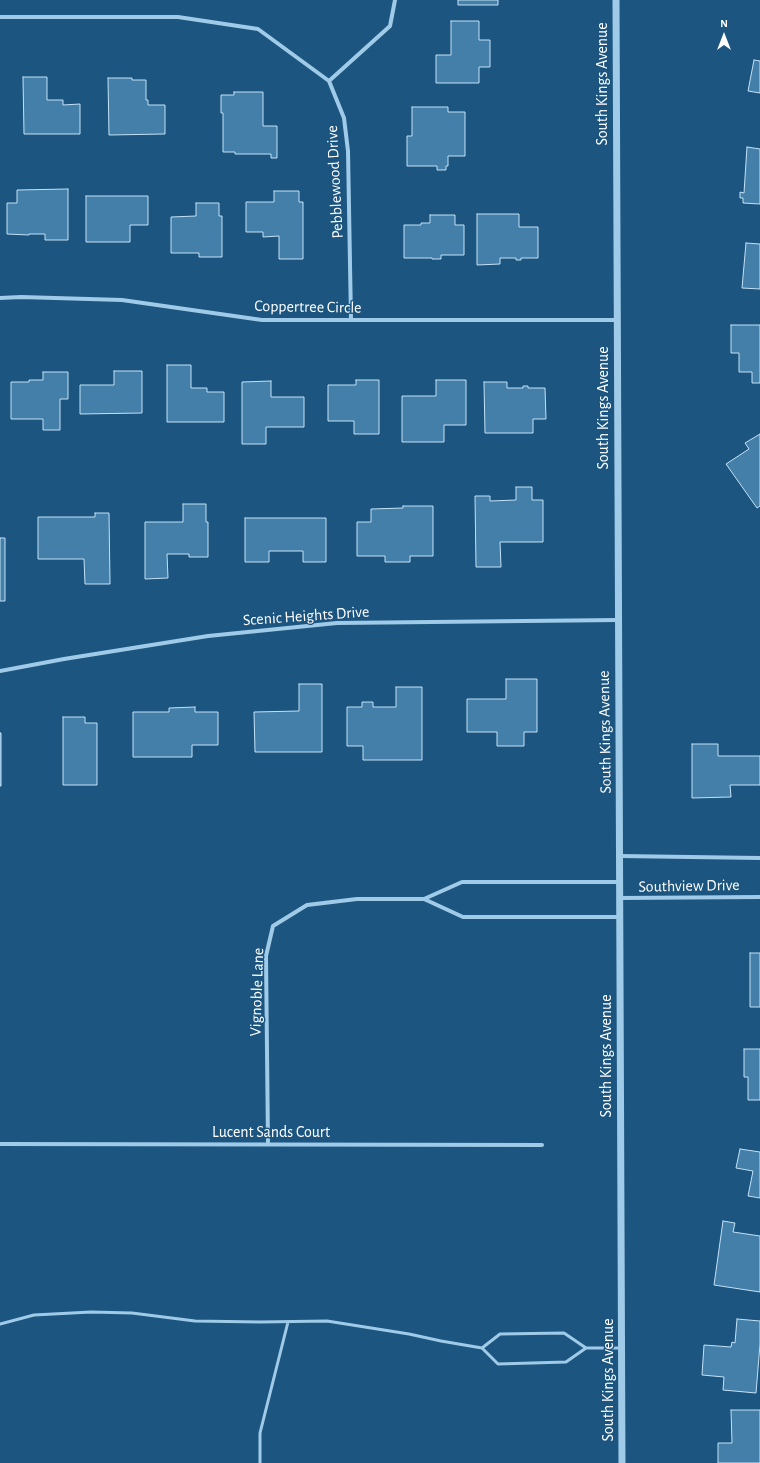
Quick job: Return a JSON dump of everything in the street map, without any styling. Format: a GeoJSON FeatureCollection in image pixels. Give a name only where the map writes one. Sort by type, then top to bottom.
{"type":"FeatureCollection","features":[{"type":"Feature","properties":{"kind":"street"},"geometry":{"type":"LineString","coordinates":[[0,17],[178,17],[258,29],[329,81],[390,26],[395,0]]}},
{"type":"Feature","properties":{"kind":"street","name":"South Kings Avenue"},"geometry":{"type":"LineString","coordinates":[[616,0],[616,320],[622,1463]]}},
{"type":"Feature","properties":{"kind":"street","name":"Pebblewood Drive"},"geometry":{"type":"LineString","coordinates":[[329,81],[344,118],[348,151],[351,320]]}},
{"type":"Feature","properties":{"kind":"street","name":"Coppertree Circle"},"geometry":{"type":"LineString","coordinates":[[0,298],[21,297],[122,300],[262,320],[616,320]]}},
{"type":"Feature","properties":{"kind":"street","name":"Scenic Heights Drive"},"geometry":{"type":"LineString","coordinates":[[0,670],[208,636],[337,623],[618,620]]}},
{"type":"Feature","properties":{"kind":"street","name":"Southview Drive"},"geometry":{"type":"LineString","coordinates":[[620,856],[760,858]]}},
{"type":"Feature","properties":{"kind":"street","name":"Vignoble Lane"},"geometry":{"type":"LineString","coordinates":[[268,1144],[266,956],[273,926],[307,905],[357,899],[424,899],[462,882],[619,882]]}},
{"type":"Feature","properties":{"kind":"street","name":"Southview Drive"},"geometry":{"type":"LineString","coordinates":[[619,898],[760,897]]}},
{"type":"Feature","properties":{"kind":"street","name":"Vignoble Lane"},"geometry":{"type":"LineString","coordinates":[[424,899],[463,917],[619,917]]}},
{"type":"Feature","properties":{"kind":"street","name":"Lucent Sands Court"},"geometry":{"type":"LineString","coordinates":[[0,1144],[542,1145]]}},
{"type":"Feature","properties":{"kind":"lane"},"geometry":{"type":"LineString","coordinates":[[0,1324],[34,1315],[91,1312],[132,1313],[195,1321],[327,1321],[409,1334],[482,1348],[498,1364],[566,1362],[586,1348]]}},
{"type":"Feature","properties":{"kind":"lane"},"geometry":{"type":"LineString","coordinates":[[260,1463],[260,1433],[288,1322]]}},
{"type":"Feature","properties":{"kind":"lane"},"geometry":{"type":"LineString","coordinates":[[482,1348],[500,1334],[564,1333],[586,1348],[622,1348]]}},
{"type":"Feature","properties":{"kind":"building"},"geometry":{"type":"Polygon","coordinates":[[[458,0],[498,0],[498,5],[458,5],[458,0]]]}},
{"type":"Feature","properties":{"kind":"building"},"geometry":{"type":"Polygon","coordinates":[[[451,21],[479,21],[479,40],[490,40],[490,67],[479,67],[479,83],[436,83],[436,55],[451,55],[451,21]]]}},
{"type":"Feature","properties":{"kind":"building"},"geometry":{"type":"Polygon","coordinates":[[[754,60],[760,61],[760,93],[748,91],[754,60]]]}},
{"type":"Feature","properties":{"kind":"building"},"geometry":{"type":"Polygon","coordinates":[[[23,77],[47,77],[47,100],[63,100],[63,105],[80,104],[80,134],[24,134],[23,77]]]}},
{"type":"Feature","properties":{"kind":"building"},"geometry":{"type":"Polygon","coordinates":[[[108,78],[132,78],[132,80],[146,80],[146,100],[148,100],[148,105],[165,105],[165,134],[109,135],[108,78]]]}},
{"type":"Feature","properties":{"kind":"building"},"geometry":{"type":"Polygon","coordinates":[[[234,92],[263,92],[263,126],[277,126],[277,158],[271,158],[271,154],[235,154],[235,152],[223,152],[223,113],[221,113],[221,95],[234,95],[234,92]]]}},
{"type":"Feature","properties":{"kind":"building"},"geometry":{"type":"Polygon","coordinates":[[[412,107],[448,107],[448,112],[465,112],[465,156],[448,156],[448,166],[446,166],[446,170],[437,170],[437,166],[407,166],[407,136],[412,136],[412,107]]]}},
{"type":"Feature","properties":{"kind":"building"},"geometry":{"type":"Polygon","coordinates":[[[747,147],[760,149],[760,204],[743,203],[743,198],[740,198],[740,192],[744,193],[747,147]]]}},
{"type":"Feature","properties":{"kind":"building"},"geometry":{"type":"Polygon","coordinates":[[[68,189],[68,240],[45,240],[45,234],[7,234],[7,203],[17,203],[17,190],[68,189]]]}},
{"type":"Feature","properties":{"kind":"building"},"geometry":{"type":"Polygon","coordinates":[[[274,191],[299,191],[299,202],[303,202],[303,259],[279,259],[279,236],[263,237],[263,232],[246,232],[246,202],[274,202],[274,191]]]}},
{"type":"Feature","properties":{"kind":"building"},"geometry":{"type":"Polygon","coordinates":[[[86,196],[148,196],[148,225],[130,225],[130,242],[86,242],[86,196]]]}},
{"type":"Feature","properties":{"kind":"building"},"geometry":{"type":"Polygon","coordinates":[[[196,203],[219,203],[219,216],[222,216],[222,257],[199,257],[199,253],[171,253],[171,217],[196,216],[196,203]]]}},
{"type":"Feature","properties":{"kind":"building"},"geometry":{"type":"Polygon","coordinates":[[[477,214],[519,214],[519,227],[538,227],[538,258],[521,258],[521,260],[516,260],[516,258],[500,258],[500,264],[477,265],[477,214]]]}},
{"type":"Feature","properties":{"kind":"building"},"geometry":{"type":"Polygon","coordinates":[[[430,215],[455,215],[455,225],[464,225],[464,255],[441,255],[441,259],[404,258],[404,225],[421,225],[421,223],[430,223],[430,215]]]}},
{"type":"Feature","properties":{"kind":"building"},"geometry":{"type":"Polygon","coordinates":[[[746,243],[760,244],[760,289],[742,288],[746,243]]]}},
{"type":"Feature","properties":{"kind":"building"},"geometry":{"type":"Polygon","coordinates":[[[731,325],[760,325],[760,383],[752,383],[752,372],[739,372],[739,353],[731,353],[731,325]]]}},
{"type":"Feature","properties":{"kind":"building"},"geometry":{"type":"Polygon","coordinates":[[[167,365],[191,365],[191,388],[207,388],[207,392],[224,392],[224,422],[167,422],[167,365]]]}},
{"type":"Feature","properties":{"kind":"building"},"geometry":{"type":"Polygon","coordinates":[[[114,371],[142,371],[142,413],[80,414],[80,385],[114,385],[114,371]]]}},
{"type":"Feature","properties":{"kind":"building"},"geometry":{"type":"Polygon","coordinates":[[[43,372],[68,372],[68,399],[60,399],[60,430],[43,430],[43,419],[11,419],[11,382],[43,380],[43,372]]]}},
{"type":"Feature","properties":{"kind":"building"},"geometry":{"type":"Polygon","coordinates":[[[356,380],[379,380],[379,434],[354,434],[354,421],[328,421],[328,385],[356,385],[356,380]]]}},
{"type":"Feature","properties":{"kind":"building"},"geometry":{"type":"Polygon","coordinates":[[[436,380],[466,380],[466,425],[444,425],[444,442],[402,442],[402,396],[436,396],[436,380]]]}},
{"type":"Feature","properties":{"kind":"building"},"geometry":{"type":"Polygon","coordinates":[[[271,381],[271,397],[304,397],[304,427],[266,427],[266,444],[242,444],[242,382],[271,381]]]}},
{"type":"Feature","properties":{"kind":"building"},"geometry":{"type":"Polygon","coordinates":[[[484,382],[507,382],[507,388],[523,388],[523,386],[528,386],[528,388],[545,388],[546,419],[533,419],[533,433],[485,433],[484,382]]]}},
{"type":"Feature","properties":{"kind":"building"},"geometry":{"type":"Polygon","coordinates":[[[760,434],[760,506],[757,508],[726,464],[749,449],[745,443],[760,434]]]}},
{"type":"Feature","properties":{"kind":"building"},"geometry":{"type":"Polygon","coordinates":[[[516,487],[532,487],[532,500],[543,500],[543,542],[500,542],[501,567],[476,567],[475,496],[490,496],[490,501],[516,500],[516,487]]]}},
{"type":"Feature","properties":{"kind":"building"},"geometry":{"type":"Polygon","coordinates":[[[183,504],[206,504],[206,522],[208,522],[208,557],[189,557],[189,554],[167,554],[168,578],[145,579],[145,522],[183,522],[183,504]]]}},
{"type":"Feature","properties":{"kind":"building"},"geometry":{"type":"Polygon","coordinates":[[[403,506],[433,506],[433,556],[410,556],[410,562],[385,562],[385,556],[357,556],[357,522],[371,522],[371,509],[403,508],[403,506]]]}},
{"type":"Feature","properties":{"kind":"building"},"geometry":{"type":"Polygon","coordinates":[[[95,513],[109,513],[110,584],[85,584],[84,559],[38,559],[38,517],[95,517],[95,513]]]}},
{"type":"Feature","properties":{"kind":"building"},"geometry":{"type":"Polygon","coordinates":[[[245,518],[326,518],[326,562],[303,562],[303,551],[269,551],[269,562],[245,562],[245,518]]]}},
{"type":"Feature","properties":{"kind":"building"},"geometry":{"type":"Polygon","coordinates":[[[0,538],[5,538],[5,601],[0,601],[0,538]]]}},
{"type":"Feature","properties":{"kind":"building"},"geometry":{"type":"Polygon","coordinates":[[[506,679],[537,679],[537,732],[524,732],[524,746],[497,746],[497,732],[467,732],[467,699],[506,699],[506,679]]]}},
{"type":"Feature","properties":{"kind":"building"},"geometry":{"type":"Polygon","coordinates":[[[299,684],[322,684],[322,752],[255,752],[254,712],[299,711],[299,684]]]}},
{"type":"Feature","properties":{"kind":"building"},"geometry":{"type":"Polygon","coordinates":[[[396,687],[422,687],[422,760],[363,760],[363,746],[347,746],[347,707],[362,707],[362,702],[373,702],[373,707],[396,707],[396,687]]]}},
{"type":"Feature","properties":{"kind":"building"},"geometry":{"type":"Polygon","coordinates":[[[195,707],[195,712],[218,712],[218,745],[192,745],[192,757],[133,757],[133,712],[169,712],[169,708],[195,707]]]}},
{"type":"Feature","properties":{"kind":"building"},"geometry":{"type":"Polygon","coordinates":[[[63,717],[85,717],[85,723],[97,723],[97,785],[63,785],[63,717]]]}},
{"type":"Feature","properties":{"kind":"building"},"geometry":{"type":"Polygon","coordinates":[[[1,733],[1,786],[0,786],[1,733]]]}},
{"type":"Feature","properties":{"kind":"building"},"geometry":{"type":"Polygon","coordinates":[[[692,744],[718,744],[718,756],[760,756],[760,785],[730,785],[731,797],[692,798],[692,744]]]}},
{"type":"Feature","properties":{"kind":"building"},"geometry":{"type":"Polygon","coordinates":[[[750,953],[760,953],[760,1007],[750,1007],[750,953]]]}},
{"type":"Feature","properties":{"kind":"building"},"geometry":{"type":"Polygon","coordinates":[[[744,1049],[760,1049],[760,1100],[748,1100],[748,1077],[744,1077],[744,1049]]]}},
{"type":"Feature","properties":{"kind":"building"},"geometry":{"type":"Polygon","coordinates":[[[740,1149],[760,1152],[760,1198],[748,1196],[753,1171],[736,1168],[740,1149]]]}},
{"type":"Feature","properties":{"kind":"building"},"geometry":{"type":"Polygon","coordinates":[[[723,1221],[735,1223],[733,1232],[760,1236],[760,1292],[714,1285],[723,1221]]]}},
{"type":"Feature","properties":{"kind":"building"},"geometry":{"type":"Polygon","coordinates":[[[737,1319],[760,1321],[760,1344],[756,1393],[723,1390],[724,1377],[702,1375],[704,1345],[731,1347],[732,1342],[735,1343],[737,1319]]]}},
{"type":"Feature","properties":{"kind":"building"},"geometry":{"type":"Polygon","coordinates":[[[731,1410],[760,1410],[760,1463],[718,1463],[718,1443],[732,1443],[731,1410]]]}}]}
